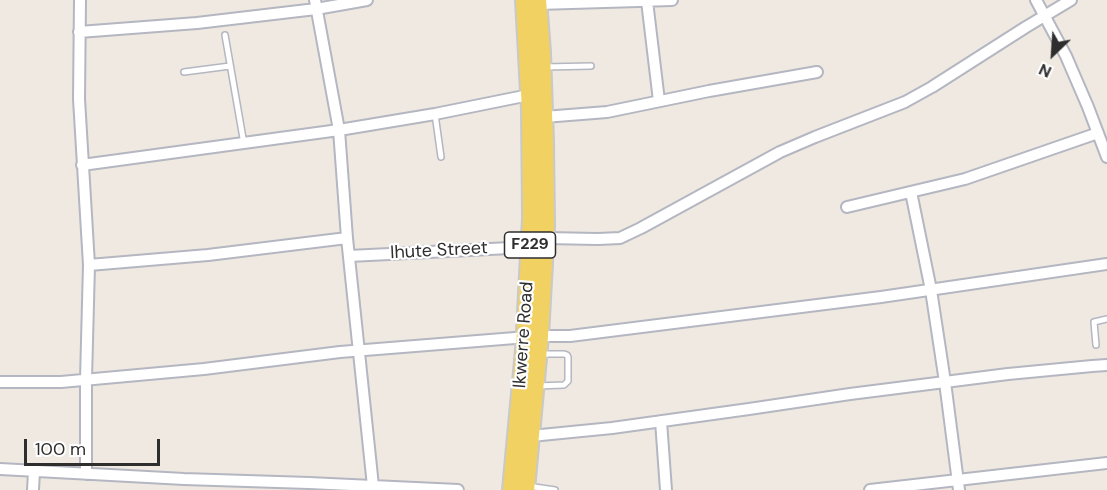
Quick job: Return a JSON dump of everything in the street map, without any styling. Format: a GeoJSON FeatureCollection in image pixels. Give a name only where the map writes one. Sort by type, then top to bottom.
{"type":"FeatureCollection","features":[{"type":"Feature","properties":{"kind":"main road","name":"Ikwerre Road"},"geometry":{"type":"LineString","coordinates":[[521,489],[532,337],[545,238],[543,68],[533,1]]}},
{"type":"Feature","properties":{"kind":"main road","name":"Ikwerre Road"},"geometry":{"type":"LineString","coordinates":[[521,489],[531,436],[538,354],[532,337],[530,247],[529,95],[533,1]]}},
{"type":"Feature","properties":{"kind":"street"},"geometry":{"type":"LineString","coordinates":[[80,0],[79,99],[89,265],[86,474]]}},
{"type":"Feature","properties":{"kind":"street"},"geometry":{"type":"LineString","coordinates":[[79,32],[197,23],[315,5],[367,0]]}},
{"type":"Feature","properties":{"kind":"street"},"geometry":{"type":"LineString","coordinates":[[533,1],[672,0]]}},
{"type":"Feature","properties":{"kind":"street"},"geometry":{"type":"LineString","coordinates":[[1036,0],[1066,56],[1107,158]]}},
{"type":"Feature","properties":{"kind":"street"},"geometry":{"type":"LineString","coordinates":[[545,238],[620,238],[780,152],[905,102],[1071,0]]}},
{"type":"Feature","properties":{"kind":"street"},"geometry":{"type":"LineString","coordinates":[[647,1],[659,101]]}},
{"type":"Feature","properties":{"kind":"street"},"geometry":{"type":"LineString","coordinates":[[315,5],[339,130],[347,238],[373,486]]}},
{"type":"Feature","properties":{"kind":"street"},"geometry":{"type":"LineString","coordinates":[[544,117],[607,112],[817,72]]}},
{"type":"Feature","properties":{"kind":"street"},"geometry":{"type":"LineString","coordinates":[[82,165],[339,130],[529,95]]}},
{"type":"Feature","properties":{"kind":"street"},"geometry":{"type":"LineString","coordinates":[[847,207],[966,179],[1098,133]]}},
{"type":"Feature","properties":{"kind":"street"},"geometry":{"type":"LineString","coordinates":[[911,192],[931,290],[958,485]]}},
{"type":"Feature","properties":{"kind":"street"},"geometry":{"type":"LineString","coordinates":[[89,265],[208,255],[347,238]]}},
{"type":"Feature","properties":{"kind":"street","name":"Ihute Street"},"geometry":{"type":"LineString","coordinates":[[349,256],[530,247]]}},
{"type":"Feature","properties":{"kind":"street"},"geometry":{"type":"LineString","coordinates":[[0,381],[61,382],[204,369],[359,351],[570,336],[931,290],[1107,264]]}},
{"type":"Feature","properties":{"kind":"street"},"geometry":{"type":"LineString","coordinates":[[531,436],[612,428],[1008,374],[1107,365]]}},
{"type":"Feature","properties":{"kind":"street"},"geometry":{"type":"LineString","coordinates":[[661,421],[666,490]]}},
{"type":"Feature","properties":{"kind":"street"},"geometry":{"type":"LineString","coordinates":[[870,490],[958,485],[1107,463]]}},
{"type":"Feature","properties":{"kind":"street"},"geometry":{"type":"LineString","coordinates":[[0,469],[308,486],[458,490]]}},
{"type":"Feature","properties":{"kind":"street"},"geometry":{"type":"LineString","coordinates":[[33,490],[34,471]]}},
{"type":"Feature","properties":{"kind":"lane"},"geometry":{"type":"LineString","coordinates":[[225,35],[244,144]]}},
{"type":"Feature","properties":{"kind":"lane"},"geometry":{"type":"LineString","coordinates":[[184,72],[230,66]]}},
{"type":"Feature","properties":{"kind":"lane"},"geometry":{"type":"LineString","coordinates":[[543,68],[591,66]]}},
{"type":"Feature","properties":{"kind":"lane"},"geometry":{"type":"LineString","coordinates":[[435,114],[441,157]]}},
{"type":"Feature","properties":{"kind":"lane"},"geometry":{"type":"LineString","coordinates":[[1095,345],[1094,322],[1107,319]]}},
{"type":"Feature","properties":{"kind":"lane"},"geometry":{"type":"LineString","coordinates":[[536,386],[564,385],[567,381],[567,355],[538,354]]}},
{"type":"Feature","properties":{"kind":"lane"},"geometry":{"type":"LineString","coordinates":[[521,489],[555,490]]}}]}
